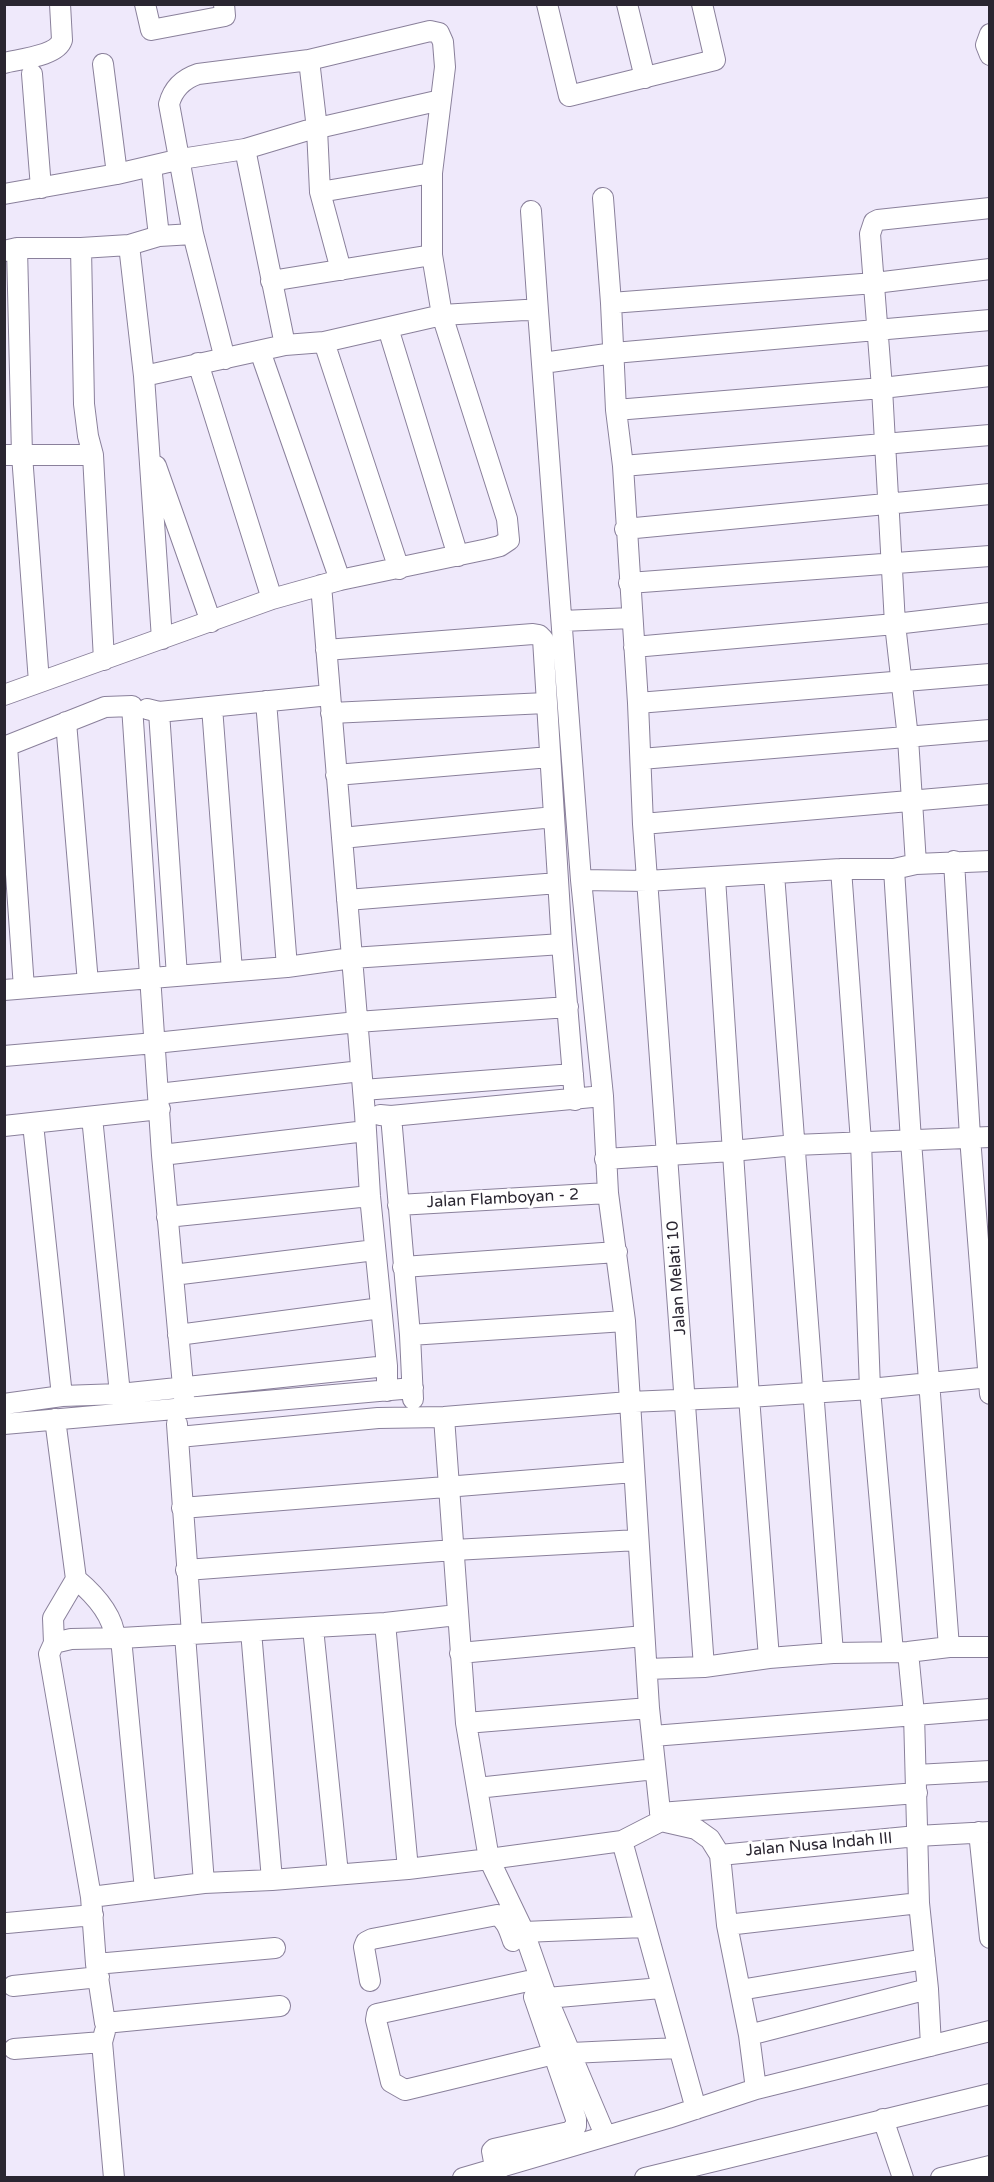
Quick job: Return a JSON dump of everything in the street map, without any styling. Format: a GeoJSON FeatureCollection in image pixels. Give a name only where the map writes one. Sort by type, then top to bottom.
{"type":"FeatureCollection","features":[{"type":"Feature","properties":{"kind":"street"},"geometry":{"type":"LineString","coordinates":[[4,63],[50,52],[61,45],[60,4]]}},
{"type":"Feature","properties":{"kind":"street"},"geometry":{"type":"LineString","coordinates":[[145,4],[151,30],[225,16],[224,4]]}},
{"type":"Feature","properties":{"kind":"street"},"geometry":{"type":"LineString","coordinates":[[547,4],[569,96],[715,60],[702,4]]}},
{"type":"Feature","properties":{"kind":"street"},"geometry":{"type":"LineString","coordinates":[[627,4],[645,78]]}},
{"type":"Feature","properties":{"kind":"street"},"geometry":{"type":"LineString","coordinates":[[4,695],[273,599],[340,580],[500,546],[509,540],[507,519],[442,315],[432,255],[432,173],[445,67],[443,42],[439,33],[430,31],[309,60],[198,74],[179,85],[172,95],[169,104],[181,159],[193,234],[225,359]]}},
{"type":"Feature","properties":{"kind":"street"},"geometry":{"type":"LineString","coordinates":[[990,34],[986,45],[990,55]]}},
{"type":"Feature","properties":{"kind":"street"},"geometry":{"type":"LineString","coordinates":[[309,60],[317,129],[320,192],[341,270]]}},
{"type":"Feature","properties":{"kind":"street"},"geometry":{"type":"LineString","coordinates":[[103,64],[117,174]]}},
{"type":"Feature","properties":{"kind":"street"},"geometry":{"type":"LineString","coordinates":[[32,74],[40,188]]}},
{"type":"Feature","properties":{"kind":"street"},"geometry":{"type":"LineString","coordinates":[[4,194],[117,174],[181,159],[245,149],[317,129],[441,100]]}},
{"type":"Feature","properties":{"kind":"street"},"geometry":{"type":"LineString","coordinates":[[245,149],[285,345]]}},
{"type":"Feature","properties":{"kind":"street"},"geometry":{"type":"LineString","coordinates":[[151,166],[159,236]]}},
{"type":"Feature","properties":{"kind":"street"},"geometry":{"type":"LineString","coordinates":[[320,192],[432,173]]}},
{"type":"Feature","properties":{"kind":"street","name":"Jalan Melati 10"},"geometry":{"type":"LineString","coordinates":[[603,198],[616,410],[623,466],[643,824],[704,1667]]}},
{"type":"Feature","properties":{"kind":"street"},"geometry":{"type":"LineString","coordinates":[[916,864],[908,738],[895,624],[882,388],[870,234],[874,222],[878,219],[990,208]]}},
{"type":"Feature","properties":{"kind":"street"},"geometry":{"type":"LineString","coordinates":[[531,211],[580,880],[603,1096],[608,1193],[625,1321],[649,1708],[661,1817]]}},
{"type":"Feature","properties":{"kind":"street"},"geometry":{"type":"LineString","coordinates":[[39,682],[13,455],[10,250],[129,245],[159,236],[193,234]]}},
{"type":"Feature","properties":{"kind":"street"},"geometry":{"type":"LineString","coordinates":[[129,245],[144,376],[162,639]]}},
{"type":"Feature","properties":{"kind":"street"},"geometry":{"type":"LineString","coordinates":[[81,248],[84,404],[93,455],[104,660]]}},
{"type":"Feature","properties":{"kind":"street"},"geometry":{"type":"LineString","coordinates":[[271,282],[432,255]]}},
{"type":"Feature","properties":{"kind":"street"},"geometry":{"type":"LineString","coordinates":[[611,303],[875,283],[990,269]]}},
{"type":"Feature","properties":{"kind":"street"},"geometry":{"type":"LineString","coordinates":[[144,376],[285,345],[324,342],[442,315],[538,310]]}},
{"type":"Feature","properties":{"kind":"street"},"geometry":{"type":"LineString","coordinates":[[543,363],[614,353],[990,320]]}},
{"type":"Feature","properties":{"kind":"street"},"geometry":{"type":"LineString","coordinates":[[388,328],[458,556]]}},
{"type":"Feature","properties":{"kind":"street"},"geometry":{"type":"LineString","coordinates":[[324,342],[399,569]]}},
{"type":"Feature","properties":{"kind":"street"},"geometry":{"type":"LineString","coordinates":[[260,351],[340,580]]}},
{"type":"Feature","properties":{"kind":"street"},"geometry":{"type":"LineString","coordinates":[[198,363],[273,599]]}},
{"type":"Feature","properties":{"kind":"street"},"geometry":{"type":"LineString","coordinates":[[616,410],[882,388],[990,376]]}},
{"type":"Feature","properties":{"kind":"street"},"geometry":{"type":"LineString","coordinates":[[623,466],[990,435]]}},
{"type":"Feature","properties":{"kind":"street"},"geometry":{"type":"LineString","coordinates":[[148,442],[211,622]]}},
{"type":"Feature","properties":{"kind":"street"},"geometry":{"type":"LineString","coordinates":[[13,455],[93,455]]}},
{"type":"Feature","properties":{"kind":"street"},"geometry":{"type":"LineString","coordinates":[[626,529],[990,494]]}},
{"type":"Feature","properties":{"kind":"street"},"geometry":{"type":"LineString","coordinates":[[629,584],[990,556]]}},
{"type":"Feature","properties":{"kind":"street"},"geometry":{"type":"LineString","coordinates":[[321,585],[366,1123],[370,1196],[387,1366],[387,1391]]}},
{"type":"Feature","properties":{"kind":"street"},"geometry":{"type":"LineString","coordinates":[[634,647],[895,624],[990,613]]}},
{"type":"Feature","properties":{"kind":"street"},"geometry":{"type":"LineString","coordinates":[[562,621],[632,618]]}},
{"type":"Feature","properties":{"kind":"street"},"geometry":{"type":"LineString","coordinates":[[326,650],[539,635],[543,639],[562,944],[575,1100]]}},
{"type":"Feature","properties":{"kind":"street"},"geometry":{"type":"LineString","coordinates":[[638,703],[990,674]]}},
{"type":"Feature","properties":{"kind":"street"},"geometry":{"type":"LineString","coordinates":[[24,988],[6,746],[105,706],[132,706],[159,712],[266,701],[330,704],[546,703]]}},
{"type":"Feature","properties":{"kind":"street"},"geometry":{"type":"LineString","coordinates":[[266,701],[287,967]]}},
{"type":"Feature","properties":{"kind":"street"},"geometry":{"type":"LineString","coordinates":[[132,706],[162,1155],[182,1387],[179,1437],[182,1508],[204,1883]]}},
{"type":"Feature","properties":{"kind":"street"},"geometry":{"type":"LineString","coordinates":[[212,707],[232,972]]}},
{"type":"Feature","properties":{"kind":"street"},"geometry":{"type":"LineString","coordinates":[[159,712],[177,976]]}},
{"type":"Feature","properties":{"kind":"street"},"geometry":{"type":"LineString","coordinates":[[66,722],[88,983]]}},
{"type":"Feature","properties":{"kind":"street"},"geometry":{"type":"LineString","coordinates":[[641,759],[990,730]]}},
{"type":"Feature","properties":{"kind":"street"},"geometry":{"type":"LineString","coordinates":[[336,775],[550,757]]}},
{"type":"Feature","properties":{"kind":"street"},"geometry":{"type":"LineString","coordinates":[[643,824],[990,794]]}},
{"type":"Feature","properties":{"kind":"street"},"geometry":{"type":"LineString","coordinates":[[342,838],[554,817]]}},
{"type":"Feature","properties":{"kind":"street"},"geometry":{"type":"LineString","coordinates":[[580,880],[647,881],[715,878],[841,869],[894,869],[916,864],[954,861],[990,861]]}},
{"type":"Feature","properties":{"kind":"street"},"geometry":{"type":"LineString","coordinates":[[179,1437],[413,1416],[444,1417],[629,1402],[686,1401],[930,1384],[989,1383],[970,1137],[954,861]]}},
{"type":"Feature","properties":{"kind":"street"},"geometry":{"type":"LineString","coordinates":[[841,869],[861,1142],[870,1389],[900,1652],[914,1714],[919,1902],[931,2046]]}},
{"type":"Feature","properties":{"kind":"street"},"geometry":{"type":"LineString","coordinates":[[894,869],[911,1140],[949,1647]]}},
{"type":"Feature","properties":{"kind":"street"},"geometry":{"type":"LineString","coordinates":[[774,874],[833,1653]]}},
{"type":"Feature","properties":{"kind":"street"},"geometry":{"type":"LineString","coordinates":[[715,878],[749,1397],[769,1658]]}},
{"type":"Feature","properties":{"kind":"street"},"geometry":{"type":"LineString","coordinates":[[347,900],[558,883]]}},
{"type":"Feature","properties":{"kind":"street"},"geometry":{"type":"LineString","coordinates":[[4,990],[287,967],[352,958],[562,944]]}},
{"type":"Feature","properties":{"kind":"street"},"geometry":{"type":"LineString","coordinates":[[4,1056],[357,1022],[568,1007]]}},
{"type":"Feature","properties":{"kind":"street"},"geometry":{"type":"LineString","coordinates":[[4,1126],[92,1117],[159,1102],[362,1081],[573,1074]]}},
{"type":"Feature","properties":{"kind":"street"},"geometry":{"type":"LineString","coordinates":[[162,1155],[366,1123],[391,1116],[603,1096]]}},
{"type":"Feature","properties":{"kind":"street"},"geometry":{"type":"LineString","coordinates":[[391,1116],[410,1335],[413,1416]]}},
{"type":"Feature","properties":{"kind":"street"},"geometry":{"type":"LineString","coordinates":[[92,1117],[120,1394]]}},
{"type":"Feature","properties":{"kind":"street"},"geometry":{"type":"LineString","coordinates":[[33,1124],[62,1396]]}},
{"type":"Feature","properties":{"kind":"street"},"geometry":{"type":"LineString","coordinates":[[605,1160],[795,1144],[990,1137]]}},
{"type":"Feature","properties":{"kind":"street","name":"Jalan Flamboyan - 2"},"geometry":{"type":"LineString","coordinates":[[398,1205],[608,1193]]}},
{"type":"Feature","properties":{"kind":"street"},"geometry":{"type":"LineString","coordinates":[[167,1217],[370,1196]]}},
{"type":"Feature","properties":{"kind":"street"},"geometry":{"type":"LineString","coordinates":[[173,1275],[375,1250]]}},
{"type":"Feature","properties":{"kind":"street"},"geometry":{"type":"LineString","coordinates":[[404,1267],[617,1252]]}},
{"type":"Feature","properties":{"kind":"street"},"geometry":{"type":"LineString","coordinates":[[178,1335],[381,1308]]}},
{"type":"Feature","properties":{"kind":"street"},"geometry":{"type":"LineString","coordinates":[[410,1335],[625,1321]]}},
{"type":"Feature","properties":{"kind":"street"},"geometry":{"type":"LineString","coordinates":[[4,1404],[62,1396],[120,1394],[387,1366]]}},
{"type":"Feature","properties":{"kind":"street"},"geometry":{"type":"LineString","coordinates":[[4,1424],[412,1388]]}},
{"type":"Feature","properties":{"kind":"street"},"geometry":{"type":"LineString","coordinates":[[352,1394],[354,1420]]}},
{"type":"Feature","properties":{"kind":"street"},"geometry":{"type":"LineString","coordinates":[[33,1400],[46,1419],[76,1579],[106,1612],[118,1638],[145,1890]]}},
{"type":"Feature","properties":{"kind":"street"},"geometry":{"type":"LineString","coordinates":[[444,1417],[466,1723],[489,1859],[524,1932],[547,1998],[563,2054],[576,2119],[576,2126],[569,2132],[494,2149],[492,2151],[496,2173]]}},
{"type":"Feature","properties":{"kind":"street"},"geometry":{"type":"LineString","coordinates":[[182,1508],[634,1472]]}},
{"type":"Feature","properties":{"kind":"street"},"geometry":{"type":"LineString","coordinates":[[186,1570],[454,1550],[638,1540]]}},
{"type":"Feature","properties":{"kind":"street"},"geometry":{"type":"LineString","coordinates":[[76,1579],[52,1617],[54,1643],[49,1654],[92,1906],[114,2178]]}},
{"type":"Feature","properties":{"kind":"street"},"geometry":{"type":"LineString","coordinates":[[54,1643],[71,1639],[313,1628],[458,1615]]}},
{"type":"Feature","properties":{"kind":"street"},"geometry":{"type":"LineString","coordinates":[[385,1623],[408,1869]]}},
{"type":"Feature","properties":{"kind":"street"},"geometry":{"type":"LineString","coordinates":[[313,1628],[338,1874]]}},
{"type":"Feature","properties":{"kind":"street"},"geometry":{"type":"LineString","coordinates":[[251,1631],[272,1880]]}},
{"type":"Feature","properties":{"kind":"street"},"geometry":{"type":"LineString","coordinates":[[460,1653],[644,1636]]}},
{"type":"Feature","properties":{"kind":"street"},"geometry":{"type":"LineString","coordinates":[[647,1669],[704,1667],[769,1658],[833,1653],[990,1647]]}},
{"type":"Feature","properties":{"kind":"street"},"geometry":{"type":"LineString","coordinates":[[466,1723],[649,1708]]}},
{"type":"Feature","properties":{"kind":"street"},"geometry":{"type":"LineString","coordinates":[[653,1736],[990,1709]]}},
{"type":"Feature","properties":{"kind":"street"},"geometry":{"type":"LineString","coordinates":[[477,1788],[655,1769]]}},
{"type":"Feature","properties":{"kind":"street"},"geometry":{"type":"LineString","coordinates":[[7,1923],[92,1906],[145,1890],[204,1883],[408,1869],[622,1841],[661,1817],[916,1784],[990,1771]]}},
{"type":"Feature","properties":{"kind":"street"},"geometry":{"type":"LineString","coordinates":[[661,1817],[696,1829],[710,1839],[720,1855],[727,1925],[749,2035],[756,2089]]}},
{"type":"Feature","properties":{"kind":"street"},"geometry":{"type":"LineString","coordinates":[[985,1832],[990,1938]]}},
{"type":"Feature","properties":{"kind":"street","name":"Jalan Nusa Indah III"},"geometry":{"type":"LineString","coordinates":[[720,1855],[917,1836],[985,1832]]}},
{"type":"Feature","properties":{"kind":"street"},"geometry":{"type":"LineString","coordinates":[[622,1841],[696,2109]]}},
{"type":"Feature","properties":{"kind":"street"},"geometry":{"type":"LineString","coordinates":[[727,1925],[919,1902]]}},
{"type":"Feature","properties":{"kind":"street"},"geometry":{"type":"LineString","coordinates":[[370,1981],[364,1947],[366,1942],[497,1915],[508,1926],[528,1981],[605,2135]]}},
{"type":"Feature","properties":{"kind":"street"},"geometry":{"type":"LineString","coordinates":[[524,1932],[644,1927]]}},
{"type":"Feature","properties":{"kind":"street"},"geometry":{"type":"LineString","coordinates":[[13,1986],[98,1971],[275,1948]]}},
{"type":"Feature","properties":{"kind":"street"},"geometry":{"type":"LineString","coordinates":[[740,1990],[925,1959]]}},
{"type":"Feature","properties":{"kind":"street"},"geometry":{"type":"LineString","coordinates":[[528,1981],[377,2014],[376,2020],[391,2082],[405,2090],[563,2054],[678,2049]]}},
{"type":"Feature","properties":{"kind":"street"},"geometry":{"type":"LineString","coordinates":[[547,1998],[661,1988]]}},
{"type":"Feature","properties":{"kind":"street"},"geometry":{"type":"LineString","coordinates":[[749,2035],[928,1989]]}},
{"type":"Feature","properties":{"kind":"street"},"geometry":{"type":"LineString","coordinates":[[14,2049],[103,2032],[280,2006]]}},
{"type":"Feature","properties":{"kind":"street"},"geometry":{"type":"LineString","coordinates":[[463,2178],[496,2173],[605,2135],[756,2089],[990,2031]]}},
{"type":"Feature","properties":{"kind":"street"},"geometry":{"type":"LineString","coordinates":[[645,2178],[990,2094]]}},
{"type":"Feature","properties":{"kind":"street"},"geometry":{"type":"LineString","coordinates":[[883,2119],[903,2178]]}},
{"type":"Feature","properties":{"kind":"street"},"geometry":{"type":"LineString","coordinates":[[941,2178],[990,2166]]}}]}
